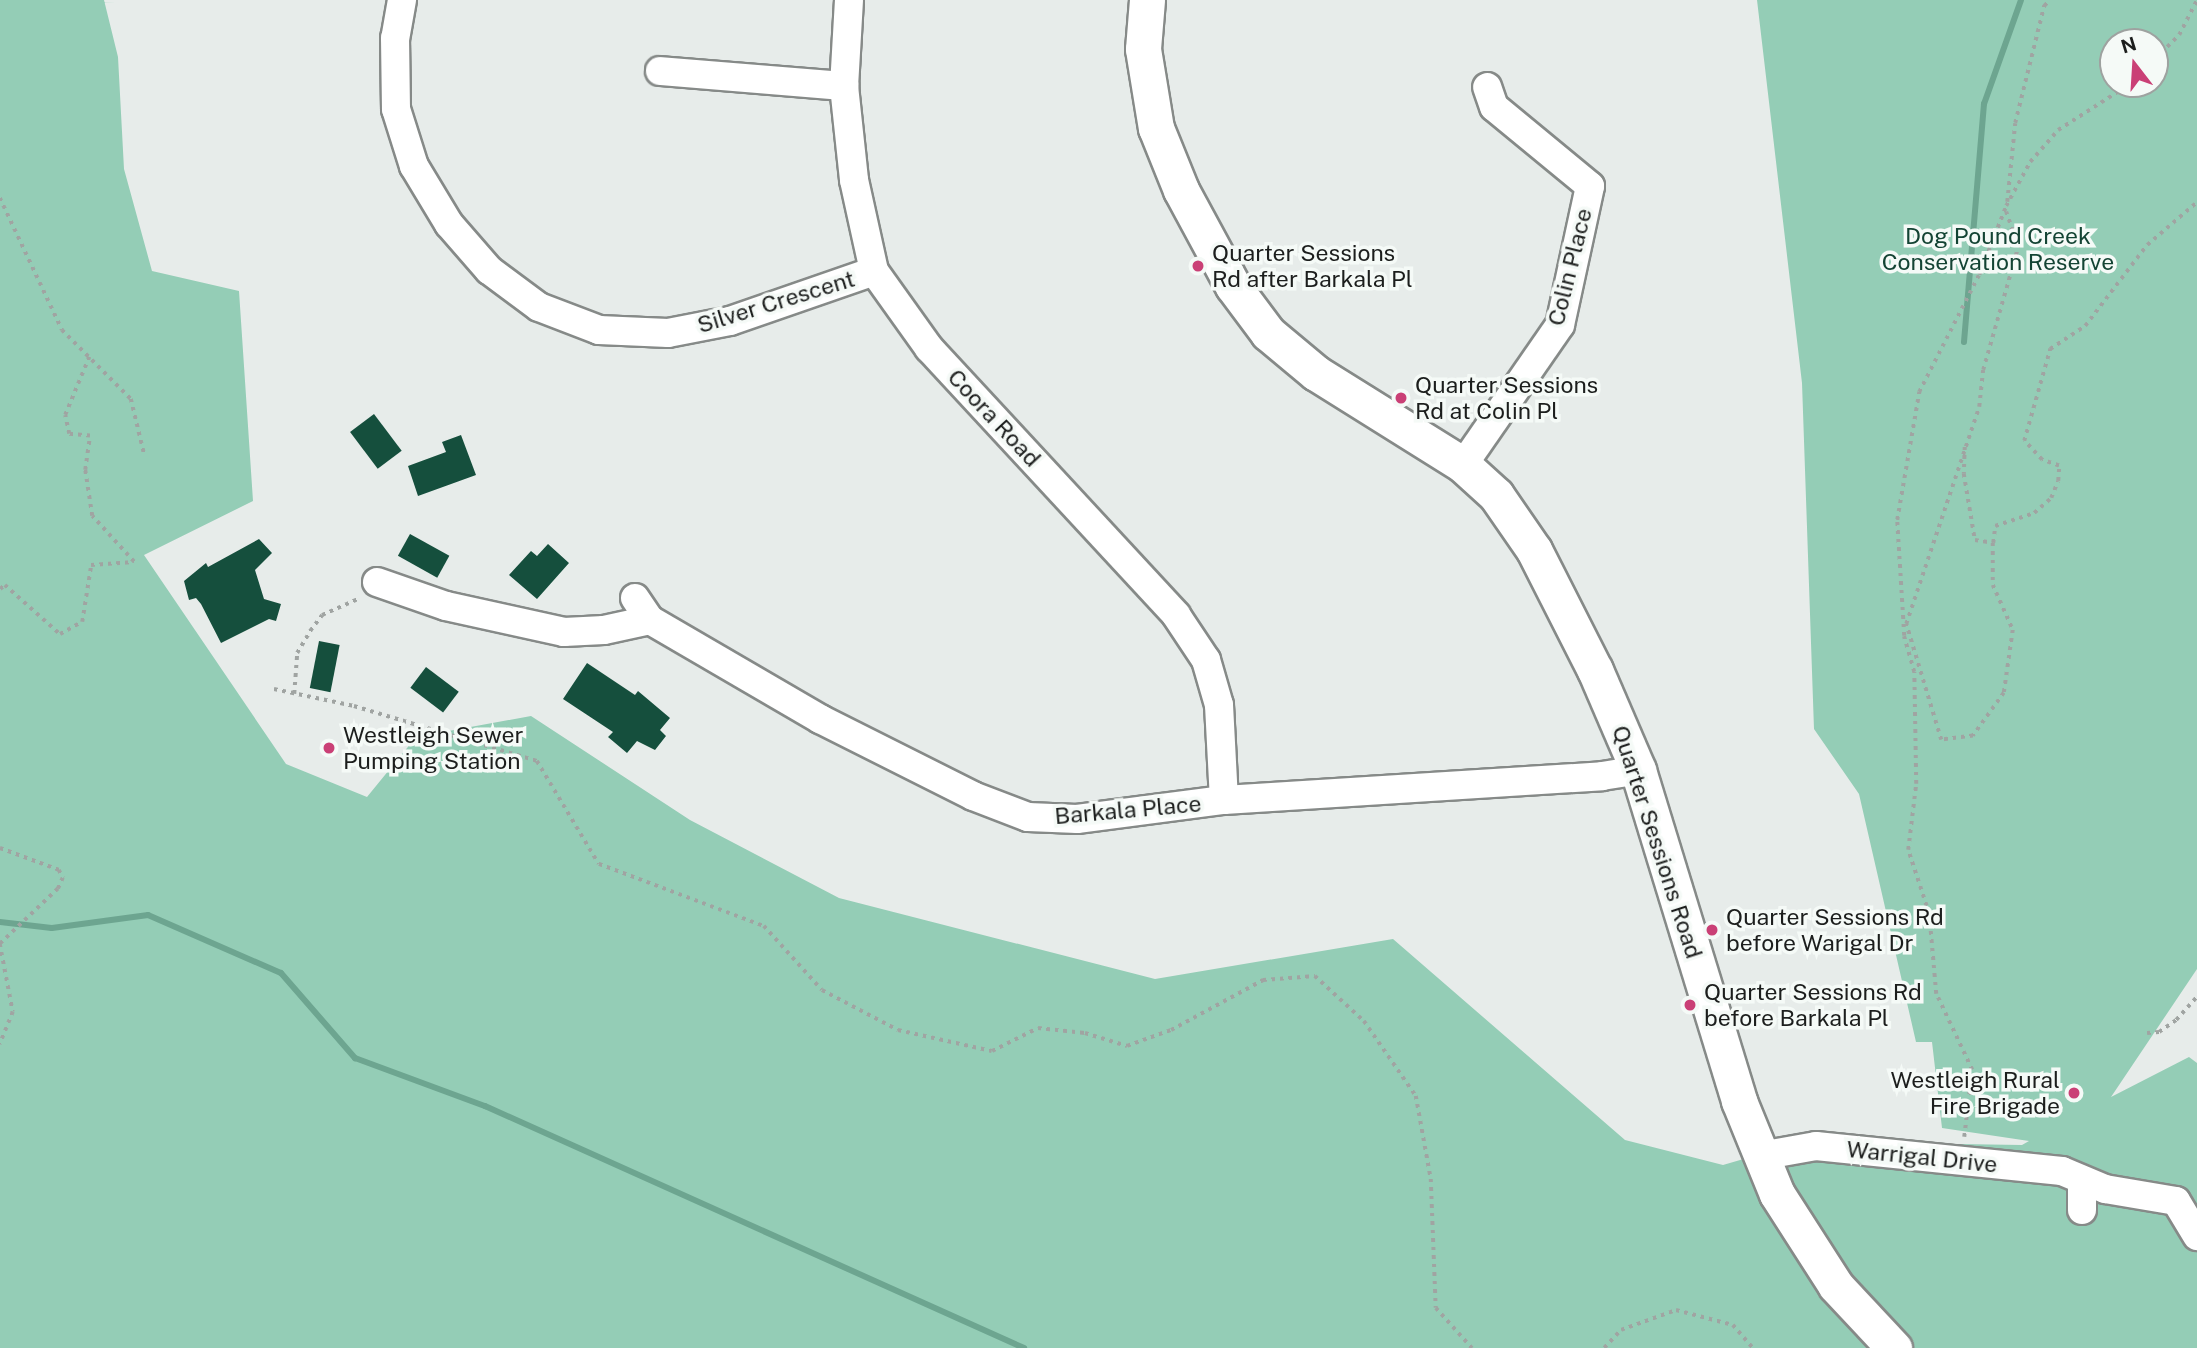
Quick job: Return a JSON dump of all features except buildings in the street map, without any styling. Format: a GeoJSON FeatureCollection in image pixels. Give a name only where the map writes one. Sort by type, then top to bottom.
{"type":"FeatureCollection","features":[{"type":"Feature","properties":{"kind":"main road","name":"Quarter Sessions Road"},"geometry":{"type":"LineString","coordinates":[[1146,0],[1143,58],[1156,128],[1181,190],[1233,286],[1268,332],[1316,373],[1463,465],[1496,495],[1534,550],[1595,670],[1638,770],[1714,1024],[1760,1156],[1813,1257],[1894,1348]]}},
{"type":"Feature","properties":{"kind":"street","name":"Silver Crescent"},"geometry":{"type":"LineString","coordinates":[[402,0],[395,38],[396,109],[414,166],[449,224],[489,270],[539,307],[599,330],[668,333],[730,321],[874,271]]}},
{"type":"Feature","properties":{"kind":"street","name":"Coora Road"},"geometry":{"type":"LineString","coordinates":[[849,0],[844,86],[854,180],[874,271],[929,348],[1176,615],[1199,649],[1219,705],[1224,800]]}},
{"type":"Feature","properties":{"kind":"street"},"geometry":{"type":"LineString","coordinates":[[660,71],[844,86]]}},
{"type":"Feature","properties":{"kind":"street","name":"Colin Place"},"geometry":{"type":"LineString","coordinates":[[1463,465],[1560,325],[1590,186],[1494,107],[1487,87]]}},
{"type":"Feature","properties":{"kind":"street","name":"Barkala Place"},"geometry":{"type":"LineString","coordinates":[[377,582],[446,606],[564,632],[604,630],[643,609],[820,719],[973,796],[1028,817],[1127,815],[1224,800],[1602,776],[1638,770]]}},
{"type":"Feature","properties":{"kind":"street","name":"Warrigal Drive"},"geometry":{"type":"LineString","coordinates":[[1760,1156],[1816,1146],[1961,1163],[2062,1171],[2082,1180],[2176,1201],[2197,1236]]}},
{"type":"Feature","properties":{"kind":"street"},"geometry":{"type":"LineString","coordinates":[[2082,1180],[2082,1210]]}},
{"type":"Feature","properties":{"kind":"path"},"geometry":{"type":"LineString","coordinates":[[2050,0],[2044,6],[2015,123],[2006,208],[2018,247],[1983,370],[1979,407],[1906,624],[1941,740],[1973,736],[2004,693],[2013,631],[1993,585],[1995,526],[2034,513],[2051,498],[2059,466],[2042,460],[2024,441],[2050,349],[2085,326],[2147,245],[2197,202]]}},
{"type":"Feature","properties":{"kind":"path"},"geometry":{"type":"LineString","coordinates":[[2169,45],[2179,35],[2197,0]]}},
{"type":"Feature","properties":{"kind":"path"},"geometry":{"type":"LineString","coordinates":[[1961,1163],[1972,1070],[1936,994],[1929,914],[1908,850],[1916,785],[1914,672],[1904,636],[1897,520],[1919,392],[1979,275],[2006,208],[2030,162],[2058,130],[2108,98]]}},
{"type":"Feature","properties":{"kind":"path"},"geometry":{"type":"LineString","coordinates":[[0,198],[62,330],[131,399],[144,453]]}},
{"type":"Feature","properties":{"kind":"path"},"geometry":{"type":"LineString","coordinates":[[0,589],[5,585],[60,634],[82,622],[91,565],[134,562],[92,516],[85,470],[90,436],[69,433],[65,415],[89,358]]}},
{"type":"Feature","properties":{"kind":"path"},"geometry":{"type":"LineString","coordinates":[[1966,441],[1964,474],[1975,540],[1993,543]]}},
{"type":"Feature","properties":{"kind":"path"},"geometry":{"type":"LineString","coordinates":[[294,694],[298,653],[310,631],[323,615],[360,598],[377,582]]}},
{"type":"Feature","properties":{"kind":"path"},"geometry":{"type":"LineString","coordinates":[[274,689],[354,706],[537,761],[599,864],[764,926],[822,990],[898,1030],[992,1051],[1038,1028],[1086,1033],[1127,1046],[1171,1030],[1263,980],[1315,976],[1364,1021],[1416,1096],[1431,1179],[1436,1308],[1472,1348]]}},
{"type":"Feature","properties":{"kind":"path"},"geometry":{"type":"LineString","coordinates":[[0,848],[59,870],[63,878],[58,889],[0,944],[13,1012],[0,1045]]}},
{"type":"Feature","properties":{"kind":"path"},"geometry":{"type":"LineString","coordinates":[[2147,1033],[2158,1032],[2176,1020],[2197,997]]}},
{"type":"Feature","properties":{"kind":"path"},"geometry":{"type":"LineString","coordinates":[[1604,1348],[1621,1330],[1676,1310],[1733,1325],[1753,1348]]}},
{"type":"Feature","properties":{"kind":"green space","name":"Dog Pound Creek Conservation Reserve"},"geometry":{"type":"Polygon","coordinates":[[[0,0],[104,0],[118,57],[124,169],[152,271],[239,291],[253,501],[144,555],[286,764],[367,797],[416,737],[531,716],[690,820],[839,898],[1155,979],[1393,939],[1625,1140],[1723,1165],[1747,1158],[1769,1141],[2022,1145],[2029,1141],[1942,1128],[1932,1042],[1916,1042],[1859,794],[1814,729],[1802,383],[1757,0],[2197,0],[2197,969],[2111,1097],[2189,1057],[2197,1063],[2197,1348],[0,1348],[0,0]]]}},
{"type":"Feature","properties":{"kind":"waterway"},"geometry":{"type":"LineString","coordinates":[[1964,342],[1984,104],[2021,0]]}},
{"type":"Feature","properties":{"kind":"waterway"},"geometry":{"type":"LineString","coordinates":[[0,922],[52,928],[148,915],[281,973],[355,1058],[485,1106],[1024,1348]]}},
{"type":"Feature","properties":{"kind":"place","name":"Quarter Sessions Rd after Barkala Pl"},"geometry":{"type":"Point","coordinates":[1198,266]}},
{"type":"Feature","properties":{"kind":"place","name":"Quarter Sessions Rd at Colin Pl"},"geometry":{"type":"Point","coordinates":[1401,398]}},
{"type":"Feature","properties":{"kind":"place","name":"Westleigh Sewer Pumping Station"},"geometry":{"type":"Point","coordinates":[329,748]}},
{"type":"Feature","properties":{"kind":"place","name":"Quarter Sessions Rd before Warigal Dr"},"geometry":{"type":"Point","coordinates":[1712,930]}},
{"type":"Feature","properties":{"kind":"place","name":"Quarter Sessions Rd before Barkala Pl"},"geometry":{"type":"Point","coordinates":[1690,1005]}},
{"type":"Feature","properties":{"kind":"place","name":"Westleigh Rural Fire Brigade"},"geometry":{"type":"Point","coordinates":[2074,1093]}}]}
